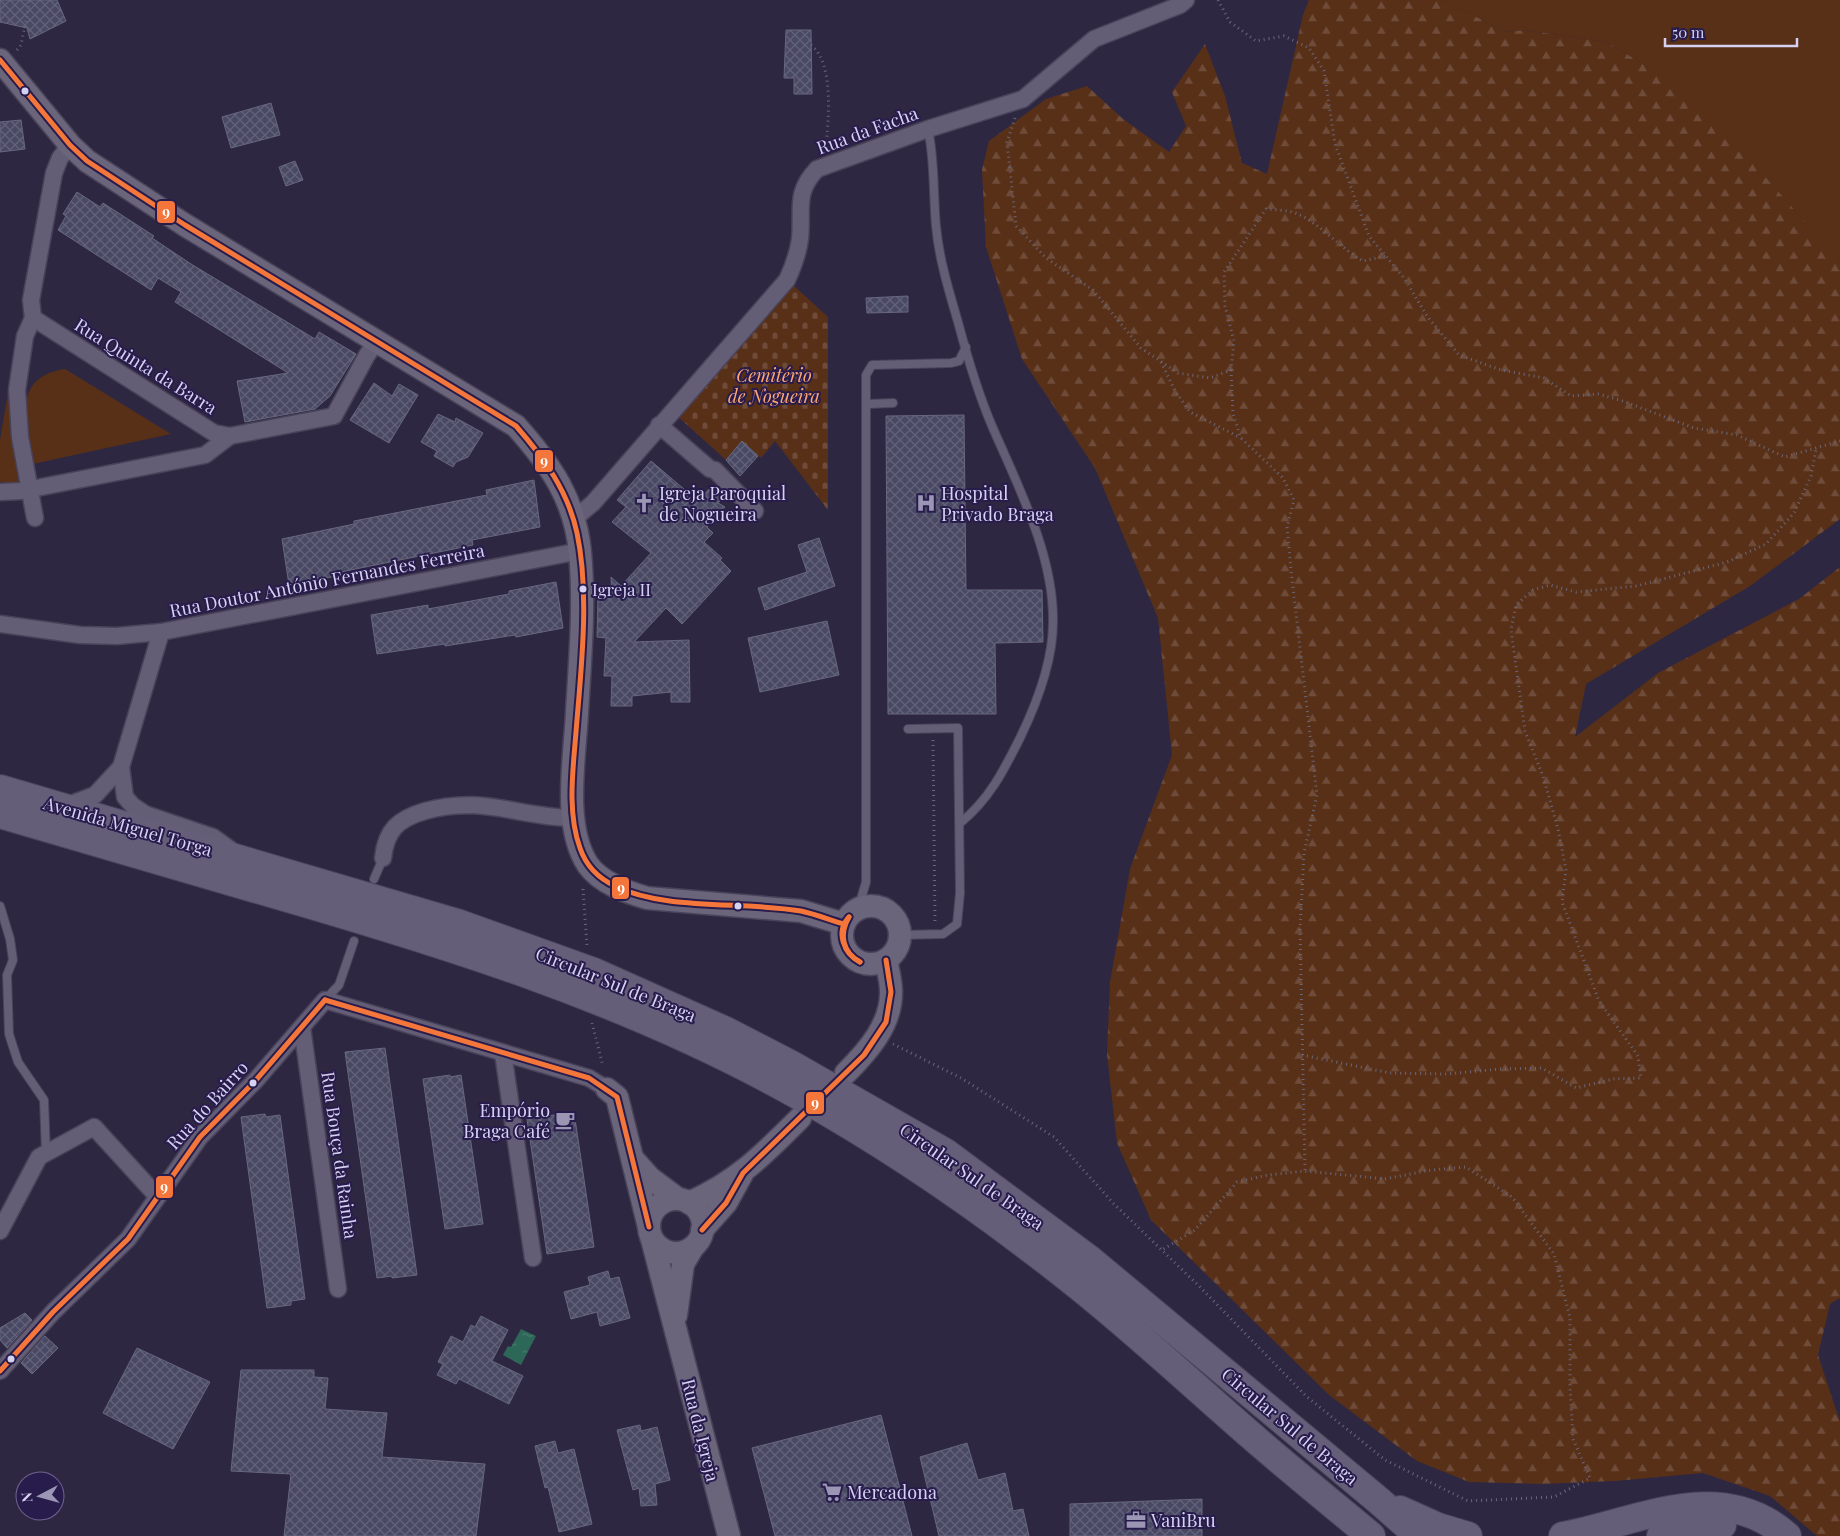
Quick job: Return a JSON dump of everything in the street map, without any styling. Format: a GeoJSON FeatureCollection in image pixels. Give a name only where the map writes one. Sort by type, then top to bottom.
{"type":"FeatureCollection","features":[{"type":"Feature","properties":{"kind":"highway","name":"Avenida Miguel Torga"},"geometry":{"type":"LineString","coordinates":[[0,789],[62,807],[251,870]]}},
{"type":"Feature","properties":{"kind":"highway","name":"Avenida Miguel Torga"},"geometry":{"type":"LineString","coordinates":[[0,814],[251,870]]}},
{"type":"Feature","properties":{"kind":"highway","name":"Circular Sul de Braga"},"geometry":{"type":"LineString","coordinates":[[251,870],[460,924],[594,972],[726,1031],[902,1126],[946,1153],[1090,1259],[1419,1536]]}},
{"type":"Feature","properties":{"kind":"highway","name":"Circular Sul de Braga"},"geometry":{"type":"LineString","coordinates":[[251,870],[430,940],[566,987],[699,1044],[834,1116],[949,1189],[1070,1279],[1152,1347],[1263,1446],[1372,1536]]}},
{"type":"Feature","properties":{"kind":"highway"},"geometry":{"type":"LineString","coordinates":[[1378,1500],[1438,1527],[1468,1536]]}},
{"type":"Feature","properties":{"kind":"highway"},"geometry":{"type":"LineString","coordinates":[[1563,1536],[1642,1515],[1701,1506],[1722,1507],[1743,1512],[1762,1519],[1787,1536]]}},
{"type":"Feature","properties":{"kind":"highway"},"geometry":{"type":"LineString","coordinates":[[1661,1536],[1684,1527],[1714,1524],[1744,1530],[1756,1536]]}},
{"type":"Feature","properties":{"kind":"street","name":"Rua da Facha"},"geometry":{"type":"LineString","coordinates":[[574,519],[593,503],[787,280],[796,260],[800,238],[800,198],[806,181],[817,168],[928,129],[1023,99],[1094,39],[1180,5],[1186,0]]}},
{"type":"Feature","properties":{"kind":"street"},"geometry":{"type":"LineString","coordinates":[[7,58],[70,145],[87,161],[134,193],[516,426],[539,452],[561,484],[574,519],[580,551],[579,675],[573,818],[579,846],[589,866],[603,879],[625,892],[647,898],[851,916],[877,906],[886,910],[899,925],[900,935],[894,954],[886,960],[869,964],[852,957],[842,942],[851,916]]}},
{"type":"Feature","properties":{"kind":"street"},"geometry":{"type":"LineString","coordinates":[[35,518],[20,437],[17,390],[25,336],[33,318],[31,300],[54,173],[60,158],[70,145]]}},
{"type":"Feature","properties":{"kind":"street","name":"Rua Quinta da Barra"},"geometry":{"type":"LineString","coordinates":[[33,318],[214,433],[230,436],[334,416],[366,354],[377,342]]}},
{"type":"Feature","properties":{"kind":"street"},"geometry":{"type":"LineString","coordinates":[[659,425],[710,469],[715,470],[755,511]]}},
{"type":"Feature","properties":{"kind":"street"},"geometry":{"type":"LineString","coordinates":[[0,492],[29,489],[205,455],[230,436]]}},
{"type":"Feature","properties":{"kind":"street","name":"Rua Doutor António Fernandes Ferreira"},"geometry":{"type":"LineString","coordinates":[[251,870],[213,836],[145,814],[133,806],[125,797],[122,767],[162,632],[580,551]]}},
{"type":"Feature","properties":{"kind":"street"},"geometry":{"type":"LineString","coordinates":[[0,624],[80,635],[117,636],[162,632]]}},
{"type":"Feature","properties":{"kind":"street","name":"Rua Doutor António Fernandes Ferreira"},"geometry":{"type":"LineString","coordinates":[[62,807],[95,795],[122,767]]}},
{"type":"Feature","properties":{"kind":"street"},"geometry":{"type":"LineString","coordinates":[[383,858],[385,842],[391,829],[414,814],[448,805],[486,805],[573,818]]}},
{"type":"Feature","properties":{"kind":"street"},"geometry":{"type":"LineString","coordinates":[[846,1073],[864,1055],[886,1022],[891,992],[886,960]]}},
{"type":"Feature","properties":{"kind":"street"},"geometry":{"type":"LineString","coordinates":[[325,1000],[589,1078],[607,1089]]}},
{"type":"Feature","properties":{"kind":"street","name":"Rua do Bairro"},"geometry":{"type":"LineString","coordinates":[[0,1371],[59,1306],[128,1239],[200,1138],[246,1091],[325,1000]]}},
{"type":"Feature","properties":{"kind":"street","name":"Rua Bouça da Rainha"},"geometry":{"type":"LineString","coordinates":[[302,1027],[338,1289]]}},
{"type":"Feature","properties":{"kind":"street"},"geometry":{"type":"LineString","coordinates":[[503,1053],[533,1258]]}},
{"type":"Feature","properties":{"kind":"street","name":"Rua da Igreja"},"geometry":{"type":"LineString","coordinates":[[607,1089],[617,1097],[650,1233],[729,1536]]}},
{"type":"Feature","properties":{"kind":"street","name":"Rua da Igreja"},"geometry":{"type":"LineString","coordinates":[[684,1201],[712,1193],[742,1173],[800,1118]]}},
{"type":"Feature","properties":{"kind":"street"},"geometry":{"type":"LineString","coordinates":[[0,1232],[39,1157],[94,1127],[157,1196]]}},
{"type":"Feature","properties":{"kind":"street"},"geometry":{"type":"LineString","coordinates":[[632,1158],[650,1178],[684,1201],[697,1210],[702,1219],[698,1238],[684,1252],[675,1253],[658,1246],[650,1233],[651,1216],[657,1206],[667,1200],[684,1201]]}},
{"type":"Feature","properties":{"kind":"street","name":"Rua da Igreja"},"geometry":{"type":"LineString","coordinates":[[674,1324],[683,1264],[698,1238],[726,1203],[742,1173]]}},
{"type":"Feature","properties":{"kind":"lane"},"geometry":{"type":"LineString","coordinates":[[928,129],[938,246],[966,347],[992,425],[1036,528],[1049,584],[1053,622],[1050,655],[1025,729],[997,784],[971,814],[960,823]]}},
{"type":"Feature","properties":{"kind":"lane"},"geometry":{"type":"LineString","coordinates":[[851,916],[866,882],[867,371],[872,365],[951,363],[959,361],[966,347]]}},
{"type":"Feature","properties":{"kind":"lane"},"geometry":{"type":"LineString","coordinates":[[867,404],[893,403]]}},
{"type":"Feature","properties":{"kind":"lane"},"geometry":{"type":"LineString","coordinates":[[900,935],[943,934],[957,924],[960,893],[958,728],[908,729]]}},
{"type":"Feature","properties":{"kind":"lane"},"geometry":{"type":"LineString","coordinates":[[374,879],[383,858]]}},
{"type":"Feature","properties":{"kind":"lane"},"geometry":{"type":"LineString","coordinates":[[0,906],[10,939],[13,960],[7,975],[9,1034],[18,1062],[44,1100],[46,1153]]}},
{"type":"Feature","properties":{"kind":"lane"},"geometry":{"type":"LineString","coordinates":[[325,1000],[339,985],[354,941]]}},
{"type":"Feature","properties":{"kind":"path"},"geometry":{"type":"LineString","coordinates":[[7,58],[20,45],[30,0]]}},
{"type":"Feature","properties":{"kind":"path"},"geometry":{"type":"LineString","coordinates":[[1218,0],[1230,22],[1256,41],[1284,36],[1309,48],[1324,71],[1335,144],[1368,236],[1404,278],[1427,316],[1459,355],[1501,370],[1544,378],[1571,396],[1598,394],[1620,400],[1694,428],[1737,435],[1785,457],[1840,441]]}},
{"type":"Feature","properties":{"kind":"path"},"geometry":{"type":"LineString","coordinates":[[811,45],[823,57],[826,71],[828,118],[823,166]]}},
{"type":"Feature","properties":{"kind":"path"},"geometry":{"type":"LineString","coordinates":[[1023,99],[1007,142],[1016,226],[1046,258],[1093,290],[1141,348],[1178,373],[1210,378],[1231,370]]}},
{"type":"Feature","properties":{"kind":"path"},"geometry":{"type":"LineString","coordinates":[[1241,438],[1233,414],[1231,370],[1234,341],[1225,306],[1224,272],[1266,209],[1297,213],[1320,228],[1349,253],[1363,261],[1385,256]]}},
{"type":"Feature","properties":{"kind":"path"},"geometry":{"type":"LineString","coordinates":[[1161,361],[1175,391],[1190,412],[1241,438],[1283,478],[1294,500],[1287,527],[1289,553],[1317,795],[1304,853],[1300,929],[1305,1171]]}},
{"type":"Feature","properties":{"kind":"path"},"geometry":{"type":"LineString","coordinates":[[1302,1055],[1390,1073],[1447,1074],[1500,1069],[1542,1068],[1576,1088],[1614,1079],[1640,1078],[1638,1056],[1620,1028],[1599,1001],[1562,902],[1566,870],[1542,776],[1525,731],[1511,630],[1516,604],[1533,590],[1550,585],[1576,592],[1637,586],[1727,562],[1766,544],[1794,513],[1812,476],[1816,449]]}},
{"type":"Feature","properties":{"kind":"path"},"geometry":{"type":"LineString","coordinates":[[933,729],[935,935]]}},
{"type":"Feature","properties":{"kind":"path"},"geometry":{"type":"LineString","coordinates":[[587,946],[582,882],[589,866]]}},
{"type":"Feature","properties":{"kind":"path"},"geometry":{"type":"LineString","coordinates":[[592,1023],[599,1046],[607,1089]]}},
{"type":"Feature","properties":{"kind":"path"},"geometry":{"type":"LineString","coordinates":[[877,1035],[961,1078],[1054,1137],[1113,1203],[1306,1396],[1386,1460],[1468,1502],[1554,1497],[1590,1478],[1573,1439],[1570,1387],[1570,1318],[1554,1254],[1512,1197],[1466,1167],[1431,1170],[1384,1179],[1305,1171],[1268,1175],[1237,1182],[1195,1230],[1162,1250]]}},
{"type":"Feature","properties":{"kind":"green space"},"geometry":{"type":"Polygon","coordinates":[[[1309,0],[1442,0],[1507,32],[1525,30],[1606,42],[1688,90],[1840,261],[1840,519],[1750,586],[1586,684],[1575,737],[1658,673],[1799,599],[1840,567],[1840,1298],[1830,1304],[1818,1355],[1840,1422],[1840,1536],[1817,1536],[1770,1496],[1703,1473],[1615,1481],[1540,1484],[1469,1482],[1417,1461],[1329,1395],[1151,1220],[1117,1143],[1107,1054],[1110,982],[1130,869],[1172,755],[1158,618],[1095,468],[1022,359],[986,247],[982,170],[989,141],[1046,99],[1087,86],[1123,119],[1169,152],[1186,126],[1172,92],[1205,44],[1225,96],[1242,163],[1267,174],[1303,15],[1309,0]]]}},
{"type":"Feature","properties":{"kind":"green space"},"geometry":{"type":"Polygon","coordinates":[[[1442,0],[1840,0],[1840,261],[1687,90],[1606,42],[1525,30],[1507,32],[1442,0]]]}},
{"type":"Feature","properties":{"kind":"green space","name":"Cemitério de Nogueira"},"geometry":{"type":"Polygon","coordinates":[[[793,285],[828,317],[828,510],[775,441],[761,458],[742,441],[726,460],[675,414],[793,285]]]}},
{"type":"Feature","properties":{"kind":"green space"},"geometry":{"type":"Polygon","coordinates":[[[65,369],[171,434],[33,464],[26,419],[26,405],[29,392],[36,382],[48,374],[65,369]]]}},
{"type":"Feature","properties":{"kind":"green space"},"geometry":{"type":"Polygon","coordinates":[[[8,392],[11,432],[20,480],[15,485],[0,482],[0,440],[8,392]]]}},
{"type":"Feature","properties":{"kind":"water"},"geometry":{"type":"Polygon","coordinates":[[[521,1329],[536,1336],[521,1365],[503,1355],[508,1346],[511,1347],[521,1329]]]}},
{"type":"Feature","properties":{"kind":"building"},"geometry":{"type":"Polygon","coordinates":[[[0,0],[57,0],[66,21],[30,39],[27,28],[0,22],[0,0]]]}},
{"type":"Feature","properties":{"kind":"building"},"geometry":{"type":"Polygon","coordinates":[[[786,30],[811,30],[812,94],[794,94],[794,78],[784,78],[786,30]]]}},
{"type":"Feature","properties":{"kind":"building"},"geometry":{"type":"Polygon","coordinates":[[[271,103],[280,135],[231,148],[222,117],[271,103]]]}},
{"type":"Feature","properties":{"kind":"building"},"geometry":{"type":"Polygon","coordinates":[[[21,120],[25,149],[0,152],[0,122],[21,120]]]}},
{"type":"Feature","properties":{"kind":"building"},"geometry":{"type":"Polygon","coordinates":[[[295,161],[303,180],[286,186],[279,167],[295,161]]]}},
{"type":"Feature","properties":{"kind":"building"},"geometry":{"type":"Polygon","coordinates":[[[77,192],[100,207],[103,203],[154,236],[152,238],[191,264],[315,339],[319,332],[356,354],[330,396],[315,409],[245,422],[237,381],[288,373],[175,302],[181,292],[158,278],[151,290],[58,230],[66,216],[63,214],[77,192]]]}},
{"type":"Feature","properties":{"kind":"building"},"geometry":{"type":"Polygon","coordinates":[[[908,296],[908,312],[867,313],[866,298],[908,296]]]}},
{"type":"Feature","properties":{"kind":"building"},"geometry":{"type":"Polygon","coordinates":[[[374,383],[392,396],[399,384],[418,395],[389,443],[350,420],[374,383]]]}},
{"type":"Feature","properties":{"kind":"building"},"geometry":{"type":"Polygon","coordinates":[[[438,414],[455,422],[456,418],[483,433],[468,457],[456,462],[453,467],[434,456],[437,451],[421,442],[438,414]]]}},
{"type":"Feature","properties":{"kind":"building","name":"Hospital Privado Braga"},"geometry":{"type":"Polygon","coordinates":[[[964,415],[966,590],[1042,590],[1043,642],[995,643],[996,714],[888,714],[886,416],[964,415]]]}},
{"type":"Feature","properties":{"kind":"building"},"geometry":{"type":"Polygon","coordinates":[[[742,441],[758,456],[740,476],[726,460],[742,441]]]}},
{"type":"Feature","properties":{"kind":"building"},"geometry":{"type":"Polygon","coordinates":[[[651,461],[698,501],[711,487],[723,497],[718,503],[725,507],[707,527],[713,533],[704,542],[722,558],[720,560],[731,571],[682,624],[666,608],[634,642],[689,640],[690,702],[671,702],[671,692],[632,696],[632,706],[611,706],[612,676],[604,676],[606,638],[597,637],[598,597],[612,597],[611,577],[621,586],[651,553],[612,522],[626,507],[617,500],[651,461]]]}},
{"type":"Feature","properties":{"kind":"building"},"geometry":{"type":"Polygon","coordinates":[[[534,480],[540,527],[472,540],[473,545],[336,573],[336,576],[289,585],[282,539],[354,524],[354,521],[487,495],[486,490],[534,480]]]}},
{"type":"Feature","properties":{"kind":"building"},"geometry":{"type":"Polygon","coordinates":[[[819,538],[835,586],[765,610],[758,588],[807,572],[798,545],[819,538]]]}},
{"type":"Feature","properties":{"kind":"building"},"geometry":{"type":"Polygon","coordinates":[[[556,582],[563,628],[516,637],[515,635],[377,654],[371,615],[428,605],[428,609],[509,594],[509,591],[556,582]]]}},
{"type":"Feature","properties":{"kind":"building"},"geometry":{"type":"Polygon","coordinates":[[[827,621],[839,675],[760,692],[748,638],[827,621]]]}},
{"type":"Feature","properties":{"kind":"building"},"geometry":{"type":"Polygon","coordinates":[[[385,1048],[417,1275],[377,1278],[345,1052],[385,1048]]]}},
{"type":"Feature","properties":{"kind":"building"},"geometry":{"type":"Polygon","coordinates":[[[450,1075],[450,1077],[461,1075],[483,1224],[445,1229],[423,1079],[450,1075]]]}},
{"type":"Feature","properties":{"kind":"building"},"geometry":{"type":"Polygon","coordinates":[[[574,1112],[594,1247],[547,1254],[527,1119],[574,1112]]]}},
{"type":"Feature","properties":{"kind":"building"},"geometry":{"type":"Polygon","coordinates":[[[265,1114],[266,1117],[280,1115],[305,1299],[291,1301],[291,1305],[267,1308],[241,1117],[265,1114]]]}},
{"type":"Feature","properties":{"kind":"building"},"geometry":{"type":"Polygon","coordinates":[[[608,1271],[610,1279],[619,1277],[630,1318],[600,1326],[597,1312],[571,1319],[564,1292],[590,1285],[588,1277],[608,1271]]]}},
{"type":"Feature","properties":{"kind":"building"},"geometry":{"type":"Polygon","coordinates":[[[25,1313],[32,1320],[7,1348],[0,1340],[0,1328],[25,1313]]]}},
{"type":"Feature","properties":{"kind":"building"},"geometry":{"type":"Polygon","coordinates":[[[481,1316],[508,1330],[492,1361],[523,1376],[509,1404],[459,1379],[456,1384],[437,1375],[443,1364],[438,1362],[451,1336],[463,1342],[471,1325],[475,1327],[481,1316]]]}},
{"type":"Feature","properties":{"kind":"building"},"geometry":{"type":"Polygon","coordinates":[[[45,1336],[58,1348],[32,1374],[21,1363],[45,1336]]]}},
{"type":"Feature","properties":{"kind":"building"},"geometry":{"type":"Polygon","coordinates":[[[137,1348],[210,1382],[173,1449],[103,1413],[137,1348]]]}},
{"type":"Feature","properties":{"kind":"building"},"geometry":{"type":"Polygon","coordinates":[[[241,1370],[314,1370],[314,1377],[328,1378],[325,1409],[387,1413],[382,1457],[485,1464],[476,1536],[284,1536],[291,1474],[231,1471],[241,1370]]]}},
{"type":"Feature","properties":{"kind":"building","name":"Mercadona"},"geometry":{"type":"Polygon","coordinates":[[[881,1415],[912,1536],[775,1536],[752,1448],[881,1415]]]}},
{"type":"Feature","properties":{"kind":"building"},"geometry":{"type":"Polygon","coordinates":[[[640,1425],[641,1431],[657,1427],[670,1480],[655,1484],[657,1505],[641,1506],[639,1488],[633,1490],[617,1430],[640,1425]]]}},
{"type":"Feature","properties":{"kind":"building"},"geometry":{"type":"Polygon","coordinates":[[[555,1441],[558,1453],[574,1449],[592,1524],[559,1532],[548,1487],[545,1488],[535,1446],[555,1441]]]}},
{"type":"Feature","properties":{"kind":"building"},"geometry":{"type":"Polygon","coordinates":[[[967,1443],[978,1480],[1005,1473],[1013,1511],[1023,1509],[1029,1536],[939,1536],[920,1457],[967,1443]]]}},
{"type":"Feature","properties":{"kind":"building","name":"VaniBru"},"geometry":{"type":"Polygon","coordinates":[[[1202,1499],[1202,1536],[1070,1536],[1070,1504],[1202,1499]]]}},
{"type":"Feature","properties":{"kind":"transit line","name":"9"},"geometry":{"type":"LineString","coordinates":[[0,60],[70,145],[87,161],[185,225],[516,426],[536,450],[554,476],[568,503],[577,533],[581,557],[584,606],[572,805],[573,820],[580,848],[593,871],[615,886],[635,894],[657,899],[779,908],[801,911],[844,924]]}},
{"type":"Feature","properties":{"kind":"transit line","name":"9"},"geometry":{"type":"LineString","coordinates":[[849,917],[844,930],[844,942],[849,953],[860,962]]}},
{"type":"Feature","properties":{"kind":"transit line","name":"9"},"geometry":{"type":"LineString","coordinates":[[849,917],[843,929],[843,942],[850,954],[860,962]]}},
{"type":"Feature","properties":{"kind":"transit line","name":"9"},"geometry":{"type":"LineString","coordinates":[[702,1230],[726,1203],[743,1173],[864,1055],[886,1022],[891,992],[886,960]]}},
{"type":"Feature","properties":{"kind":"transit line","name":"9"},"geometry":{"type":"LineString","coordinates":[[325,1000],[589,1078],[617,1097],[649,1227]]}},
{"type":"Feature","properties":{"kind":"transit line","name":"9"},"geometry":{"type":"LineString","coordinates":[[0,1371],[53,1312],[128,1239],[200,1137],[256,1080],[325,1000]]}},
{"type":"Feature","properties":{"kind":"place","name":"Igreja Paroquial de Nogueira"},"geometry":{"type":"Point","coordinates":[644,503]}},
{"type":"Feature","properties":{"kind":"place","name":"Hospital Privado Braga"},"geometry":{"type":"Point","coordinates":[926,503]}},
{"type":"Feature","properties":{"kind":"place","name":"Igreja II"},"geometry":{"type":"Point","coordinates":[583,589]}},
{"type":"Feature","properties":{"kind":"place","name":"Empório Braga Café"},"geometry":{"type":"Point","coordinates":[565,1120]}},
{"type":"Feature","properties":{"kind":"place","name":"Mercadona"},"geometry":{"type":"Point","coordinates":[832,1492]}},
{"type":"Feature","properties":{"kind":"place","name":"VaniBru"},"geometry":{"type":"Point","coordinates":[1136,1520]}}]}
